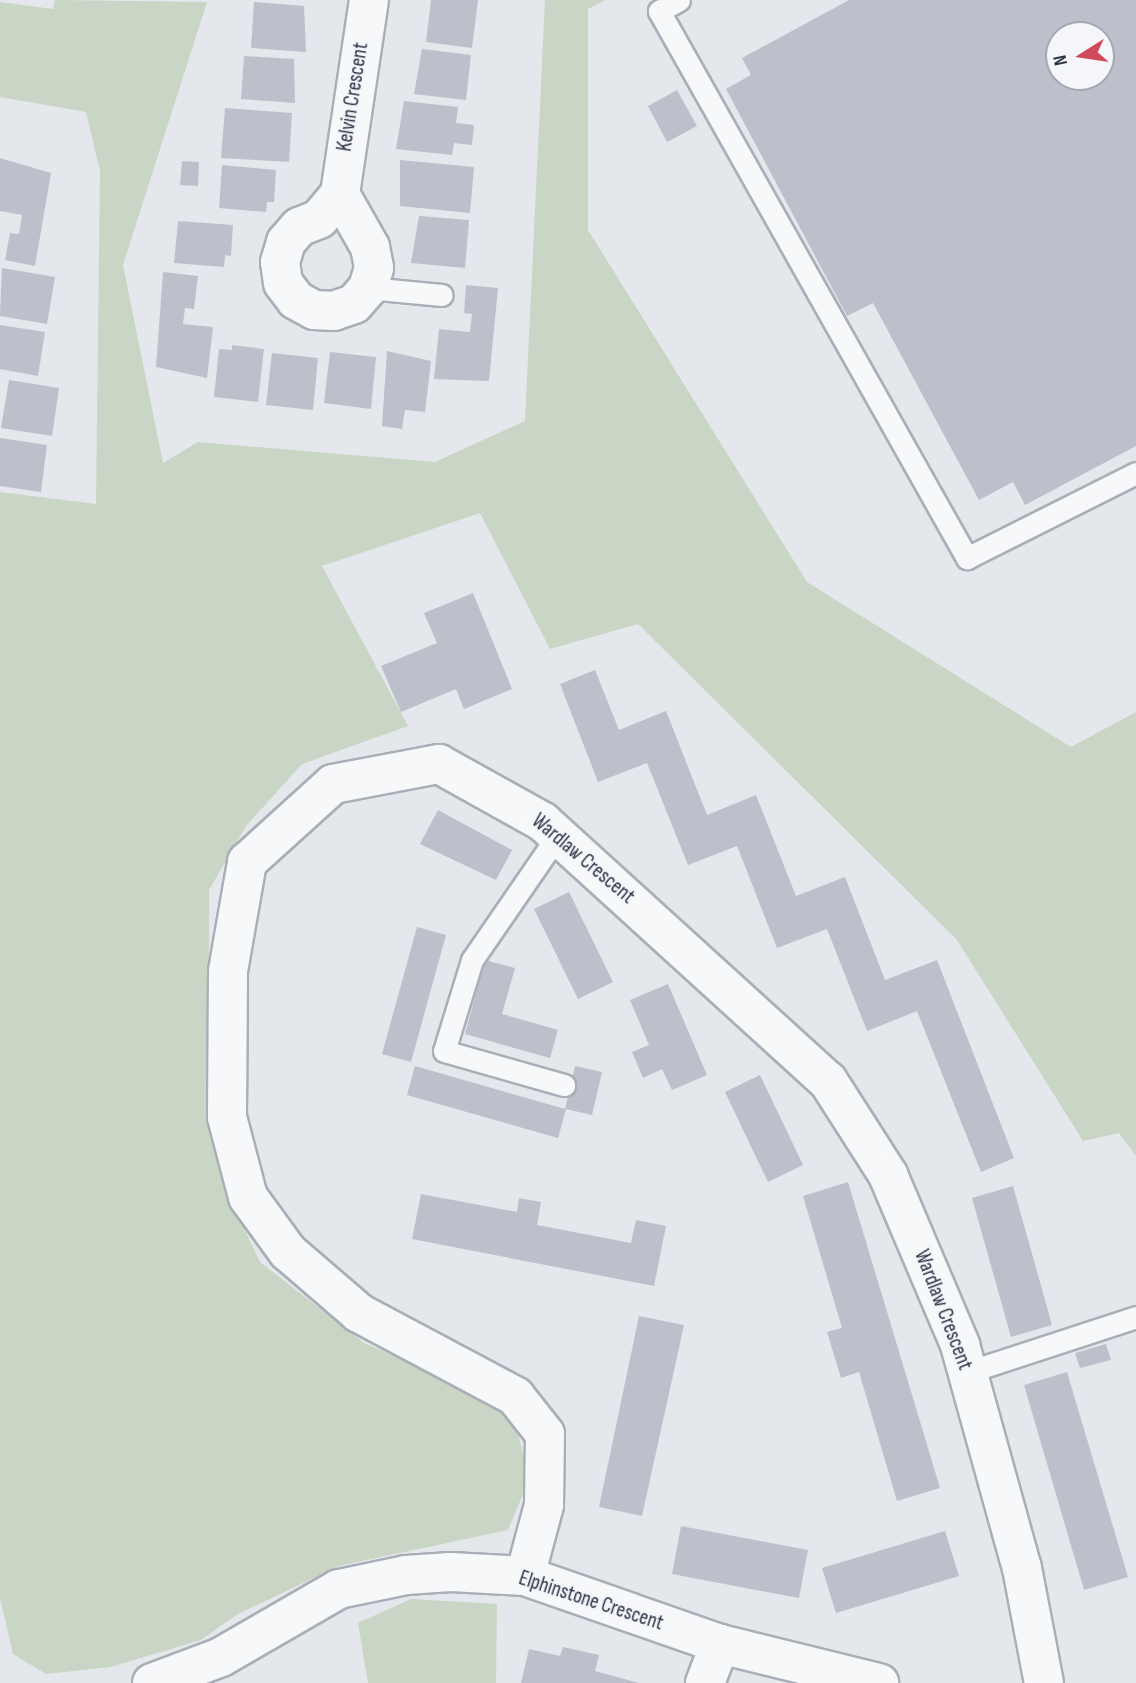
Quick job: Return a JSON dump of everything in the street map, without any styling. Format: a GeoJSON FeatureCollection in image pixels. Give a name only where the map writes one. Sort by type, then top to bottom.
{"type":"FeatureCollection","features":[{"type":"Feature","properties":{"kind":"street","name":"Kelvin Crescent"},"geometry":{"type":"LineString","coordinates":[[340,194],[369,0]]}},
{"type":"Feature","properties":{"kind":"street"},"geometry":{"type":"LineString","coordinates":[[340,194],[370,247],[374,268],[368,288],[354,304],[334,312],[313,310],[296,300],[284,283],[280,262],[286,242],[299,227],[319,219],[340,194]]}},
{"type":"Feature","properties":{"kind":"street","name":"Wardlaw Crescent"},"geometry":{"type":"LineString","coordinates":[[525,1576],[544,1505],[545,1434],[515,1396],[359,1313],[288,1252],[248,1197],[227,1117],[228,971],[247,862],[333,785],[439,764],[543,821],[828,1082],[888,1175],[968,1372],[1022,1568],[1044,1683]]}},
{"type":"Feature","properties":{"kind":"street","name":"Elphinstone Crescent"},"geometry":{"type":"LineString","coordinates":[[152,1683],[221,1657],[339,1590],[362,1582],[451,1572],[525,1576],[720,1644],[879,1683]]}},
{"type":"Feature","properties":{"kind":"street"},"geometry":{"type":"LineString","coordinates":[[705,1683],[720,1644]]}},
{"type":"Feature","properties":{"kind":"lane"},"geometry":{"type":"LineString","coordinates":[[679,0],[660,10],[967,558],[1136,473]]}},
{"type":"Feature","properties":{"kind":"lane"},"geometry":{"type":"LineString","coordinates":[[368,288],[442,295]]}},
{"type":"Feature","properties":{"kind":"lane"},"geometry":{"type":"LineString","coordinates":[[558,835],[472,960],[444,1051],[564,1085]]}},
{"type":"Feature","properties":{"kind":"lane"},"geometry":{"type":"LineString","coordinates":[[968,1372],[1136,1318]]}},
{"type":"Feature","properties":{"kind":"green space"},"geometry":{"type":"Polygon","coordinates":[[[55,0],[207,2],[123,265],[163,463],[198,442],[435,462],[525,421],[545,0],[605,0],[588,9],[588,230],[807,582],[1071,747],[1136,712],[1136,1156],[1119,1133],[1083,1141],[957,940],[638,624],[550,649],[480,513],[322,566],[408,726],[302,764],[246,826],[209,890],[209,1074],[231,1201],[260,1262],[364,1343],[490,1397],[518,1433],[529,1480],[508,1530],[339,1566],[238,1614],[201,1640],[111,1667],[46,1674],[13,1654],[0,1598],[0,492],[96,504],[100,171],[86,112],[0,97],[0,2],[53,9],[55,0]]]}},
{"type":"Feature","properties":{"kind":"green space"},"geometry":{"type":"Polygon","coordinates":[[[411,1599],[497,1604],[496,1683],[368,1683],[358,1623],[411,1599]]]}},
{"type":"Feature","properties":{"kind":"building"},"geometry":{"type":"Polygon","coordinates":[[[431,0],[478,0],[472,48],[426,42],[431,0]]]}},
{"type":"Feature","properties":{"kind":"building"},"geometry":{"type":"Polygon","coordinates":[[[849,0],[1136,0],[1136,446],[1025,505],[1013,482],[979,500],[873,303],[847,316],[726,89],[751,75],[742,58],[849,0]]]}},
{"type":"Feature","properties":{"kind":"building"},"geometry":{"type":"Polygon","coordinates":[[[254,2],[304,6],[306,52],[251,48],[254,2]]]}},
{"type":"Feature","properties":{"kind":"building"},"geometry":{"type":"Polygon","coordinates":[[[422,49],[471,55],[466,100],[414,94],[422,49]]]}},
{"type":"Feature","properties":{"kind":"building"},"geometry":{"type":"Polygon","coordinates":[[[244,56],[294,59],[295,103],[241,99],[244,56]]]}},
{"type":"Feature","properties":{"kind":"building"},"geometry":{"type":"Polygon","coordinates":[[[677,90],[697,126],[667,142],[648,106],[677,90]]]}},
{"type":"Feature","properties":{"kind":"building"},"geometry":{"type":"Polygon","coordinates":[[[404,101],[458,107],[456,123],[474,125],[472,145],[454,143],[452,155],[396,149],[404,101]]]}},
{"type":"Feature","properties":{"kind":"building"},"geometry":{"type":"Polygon","coordinates":[[[225,108],[292,113],[289,162],[221,158],[225,108]]]}},
{"type":"Feature","properties":{"kind":"building"},"geometry":{"type":"Polygon","coordinates":[[[0,158],[51,173],[35,266],[5,260],[10,233],[19,234],[22,215],[0,211],[0,158]]]}},
{"type":"Feature","properties":{"kind":"building"},"geometry":{"type":"Polygon","coordinates":[[[400,160],[474,167],[470,213],[400,206],[400,160]]]}},
{"type":"Feature","properties":{"kind":"building"},"geometry":{"type":"Polygon","coordinates":[[[182,161],[199,162],[198,186],[180,185],[182,161]]]}},
{"type":"Feature","properties":{"kind":"building"},"geometry":{"type":"Polygon","coordinates":[[[222,165],[276,170],[274,202],[267,202],[266,212],[219,208],[222,165]]]}},
{"type":"Feature","properties":{"kind":"building"},"geometry":{"type":"Polygon","coordinates":[[[419,216],[469,220],[465,268],[411,263],[419,216]]]}},
{"type":"Feature","properties":{"kind":"building"},"geometry":{"type":"Polygon","coordinates":[[[178,221],[233,225],[231,256],[225,255],[224,267],[174,263],[178,221]]]}},
{"type":"Feature","properties":{"kind":"building"},"geometry":{"type":"Polygon","coordinates":[[[2,268],[55,277],[47,324],[0,316],[2,268]]]}},
{"type":"Feature","properties":{"kind":"building"},"geometry":{"type":"Polygon","coordinates":[[[163,272],[198,276],[194,309],[185,308],[183,324],[213,327],[207,378],[156,367],[163,272]]]}},
{"type":"Feature","properties":{"kind":"building"},"geometry":{"type":"Polygon","coordinates":[[[466,285],[498,288],[489,381],[434,379],[439,329],[470,332],[472,314],[464,313],[466,285]]]}},
{"type":"Feature","properties":{"kind":"building"},"geometry":{"type":"Polygon","coordinates":[[[0,325],[45,332],[38,376],[0,369],[0,325]]]}},
{"type":"Feature","properties":{"kind":"building"},"geometry":{"type":"Polygon","coordinates":[[[232,345],[264,349],[258,402],[214,397],[219,349],[232,350],[232,345]]]}},
{"type":"Feature","properties":{"kind":"building"},"geometry":{"type":"Polygon","coordinates":[[[387,351],[431,361],[425,412],[405,410],[402,429],[382,426],[387,351]]]}},
{"type":"Feature","properties":{"kind":"building"},"geometry":{"type":"Polygon","coordinates":[[[330,352],[376,357],[371,409],[324,403],[330,352]]]}},
{"type":"Feature","properties":{"kind":"building"},"geometry":{"type":"Polygon","coordinates":[[[272,353],[318,358],[313,410],[266,405],[272,353]]]}},
{"type":"Feature","properties":{"kind":"building"},"geometry":{"type":"Polygon","coordinates":[[[9,380],[59,388],[52,436],[1,428],[9,380]]]}},
{"type":"Feature","properties":{"kind":"building"},"geometry":{"type":"Polygon","coordinates":[[[0,438],[47,445],[41,492],[0,486],[0,438]]]}},
{"type":"Feature","properties":{"kind":"building"},"geometry":{"type":"Polygon","coordinates":[[[473,593],[512,689],[464,709],[456,689],[401,712],[381,666],[437,643],[424,613],[473,593]]]}},
{"type":"Feature","properties":{"kind":"building"},"geometry":{"type":"Polygon","coordinates":[[[595,670],[619,730],[666,711],[707,815],[756,795],[796,896],[845,877],[885,980],[937,960],[1014,1158],[981,1172],[917,1011],[867,1031],[827,929],[777,948],[737,846],[688,865],[647,763],[598,782],[560,684],[595,670]]]}},
{"type":"Feature","properties":{"kind":"building"},"geometry":{"type":"Polygon","coordinates":[[[438,810],[512,850],[496,880],[420,844],[438,810]]]}},
{"type":"Feature","properties":{"kind":"building"},"geometry":{"type":"Polygon","coordinates":[[[569,892],[613,982],[578,999],[534,909],[569,892]]]}},
{"type":"Feature","properties":{"kind":"building"},"geometry":{"type":"Polygon","coordinates":[[[417,927],[446,935],[411,1062],[382,1054],[417,927]]]}},
{"type":"Feature","properties":{"kind":"building"},"geometry":{"type":"Polygon","coordinates":[[[485,960],[515,968],[502,1014],[558,1030],[550,1058],[465,1034],[485,960]]]}},
{"type":"Feature","properties":{"kind":"building"},"geometry":{"type":"Polygon","coordinates":[[[668,984],[707,1075],[672,1090],[662,1069],[643,1078],[632,1052],[649,1045],[630,1000],[668,984]]]}},
{"type":"Feature","properties":{"kind":"building"},"geometry":{"type":"Polygon","coordinates":[[[415,1066],[565,1109],[575,1066],[602,1072],[592,1115],[566,1109],[558,1138],[407,1095],[415,1066]]]}},
{"type":"Feature","properties":{"kind":"building"},"geometry":{"type":"Polygon","coordinates":[[[760,1075],[803,1165],[768,1182],[725,1092],[760,1075]]]}},
{"type":"Feature","properties":{"kind":"building"},"geometry":{"type":"Polygon","coordinates":[[[848,1182],[940,1488],[897,1501],[859,1372],[841,1378],[827,1332],[842,1328],[803,1196],[848,1182]]]}},
{"type":"Feature","properties":{"kind":"building"},"geometry":{"type":"Polygon","coordinates":[[[1013,1186],[1052,1325],[1011,1337],[972,1198],[1013,1186]]]}},
{"type":"Feature","properties":{"kind":"building"},"geometry":{"type":"Polygon","coordinates":[[[421,1194],[517,1212],[519,1198],[541,1202],[537,1225],[631,1243],[636,1220],[666,1226],[654,1286],[412,1239],[421,1194]]]}},
{"type":"Feature","properties":{"kind":"building"},"geometry":{"type":"Polygon","coordinates":[[[639,1316],[684,1325],[642,1516],[599,1507],[639,1316]]]}},
{"type":"Feature","properties":{"kind":"building"},"geometry":{"type":"Polygon","coordinates":[[[1106,1344],[1111,1360],[1080,1368],[1075,1353],[1106,1344]]]}},
{"type":"Feature","properties":{"kind":"building"},"geometry":{"type":"Polygon","coordinates":[[[1067,1372],[1128,1577],[1084,1590],[1024,1385],[1067,1372]]]}},
{"type":"Feature","properties":{"kind":"building"},"geometry":{"type":"Polygon","coordinates":[[[681,1526],[808,1550],[799,1598],[672,1574],[681,1526]]]}},
{"type":"Feature","properties":{"kind":"building"},"geometry":{"type":"Polygon","coordinates":[[[945,1531],[959,1576],[836,1613],[822,1568],[945,1531]]]}},
{"type":"Feature","properties":{"kind":"building"},"geometry":{"type":"Polygon","coordinates":[[[563,1647],[599,1655],[595,1671],[639,1683],[521,1683],[529,1649],[560,1656],[563,1647]]]}}]}
